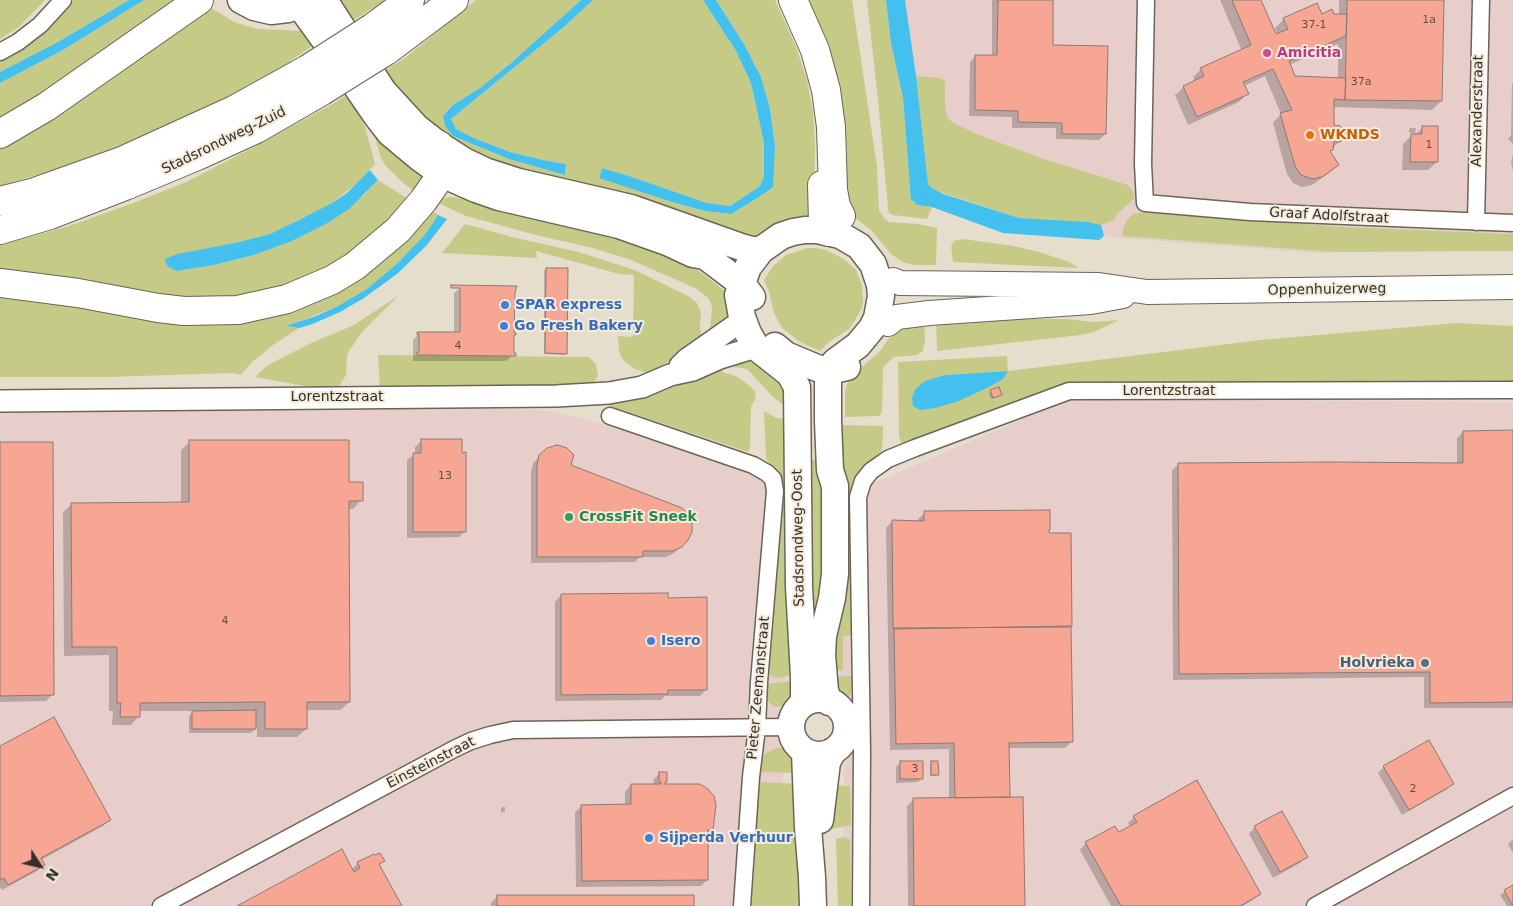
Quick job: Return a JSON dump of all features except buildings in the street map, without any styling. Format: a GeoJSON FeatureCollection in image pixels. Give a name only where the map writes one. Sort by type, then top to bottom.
{"type":"FeatureCollection","features":[{"type":"Feature","properties":{"kind":"highway"},"geometry":{"type":"LineString","coordinates":[[0,134],[46,107],[199,0]]}},
{"type":"Feature","properties":{"kind":"highway","name":"Stadsrondweg-Zuid"},"geometry":{"type":"LineString","coordinates":[[379,39],[410,0]]}},
{"type":"Feature","properties":{"kind":"highway","name":"Stadsrondweg-Zuid"},"geometry":{"type":"LineString","coordinates":[[0,230],[50,216],[198,156],[256,129],[315,80],[379,39],[454,0]]}},
{"type":"Feature","properties":{"kind":"highway"},"geometry":{"type":"LineString","coordinates":[[793,0],[808,31],[821,69],[829,110],[832,145],[822,182],[823,224],[835,224]]}},
{"type":"Feature","properties":{"kind":"highway","name":"Stadsrondweg-Zuid"},"geometry":{"type":"LineString","coordinates":[[0,201],[35,192],[122,161],[234,110],[315,80]]}},
{"type":"Feature","properties":{"kind":"highway"},"geometry":{"type":"LineString","coordinates":[[0,284],[78,293],[184,311],[238,310],[287,299],[332,280],[355,266],[398,230],[442,174],[441,154],[438,145]]}},
{"type":"Feature","properties":{"kind":"main road"},"geometry":{"type":"LineString","coordinates":[[241,0],[254,7],[271,11],[288,9],[302,3],[303,10],[390,133],[442,174],[499,197],[619,225],[667,242],[693,254],[705,256],[741,298]]}},
{"type":"Feature","properties":{"kind":"main road"},"geometry":{"type":"LineString","coordinates":[[324,0],[383,91],[417,128],[438,145],[464,161],[502,177],[545,189],[632,208],[752,250],[761,250]]}},
{"type":"Feature","properties":{"kind":"main road"},"geometry":{"type":"LineString","coordinates":[[835,224],[850,240],[859,246],[873,264],[886,272],[894,302],[888,324],[880,340],[868,354],[839,369],[817,368],[763,344],[748,332],[741,298],[748,267],[761,250],[793,232],[817,230],[835,224]]}},
{"type":"Feature","properties":{"kind":"main road"},"geometry":{"type":"LineString","coordinates":[[839,369],[835,362],[866,337],[877,318],[886,272]]}},
{"type":"Feature","properties":{"kind":"main road","name":"Oppenhuizerweg"},"geometry":{"type":"LineString","coordinates":[[886,272],[900,283],[1099,285],[1147,292],[1511,289]]}},
{"type":"Feature","properties":{"kind":"main road","name":"Oppenhuizerweg"},"geometry":{"type":"LineString","coordinates":[[888,324],[897,317],[929,313],[1091,302],[1147,292]]}},
{"type":"Feature","properties":{"kind":"main road","name":"Stadsrondweg-Oost"},"geometry":{"type":"LineString","coordinates":[[763,344],[790,374],[797,387],[799,587],[817,702]]}},
{"type":"Feature","properties":{"kind":"main road","name":"Stadsrondweg-Oost"},"geometry":{"type":"LineString","coordinates":[[817,702],[825,691],[822,654],[823,636],[832,598],[835,574],[835,486],[838,474],[842,376],[839,369]]}},
{"type":"Feature","properties":{"kind":"main road"},"geometry":{"type":"LineString","coordinates":[[817,702],[834,704],[842,712],[846,725],[844,740],[833,751],[821,755],[805,752],[795,743],[790,727],[794,713],[817,702]]}},
{"type":"Feature","properties":{"kind":"main road"},"geometry":{"type":"LineString","coordinates":[[812,878],[822,813],[824,779],[827,762],[833,751]]}},
{"type":"Feature","properties":{"kind":"main road"},"geometry":{"type":"LineString","coordinates":[[805,752],[813,906]]}},
{"type":"Feature","properties":{"kind":"street"},"geometry":{"type":"LineString","coordinates":[[0,52],[18,42],[40,25],[63,0]]}},
{"type":"Feature","properties":{"kind":"street","name":"Graaf Adolfstraat"},"geometry":{"type":"LineString","coordinates":[[1146,0],[1143,164],[1145,203],[1250,212],[1513,223]]}},
{"type":"Feature","properties":{"kind":"street","name":"Alexanderstraat"},"geometry":{"type":"LineString","coordinates":[[1476,222],[1481,0]]}},
{"type":"Feature","properties":{"kind":"street","name":"Lorentzstraat"},"geometry":{"type":"LineString","coordinates":[[670,375],[687,359],[737,324],[741,298]]}},
{"type":"Feature","properties":{"kind":"street","name":"Lorentzstraat"},"geometry":{"type":"LineString","coordinates":[[0,401],[556,396],[609,393],[642,387],[670,375],[693,370],[720,358],[763,344]]}},
{"type":"Feature","properties":{"kind":"street","name":"Lorentzstraat"},"geometry":{"type":"LineString","coordinates":[[861,906],[862,752],[858,497],[863,481],[871,471],[888,459],[1069,392],[1513,390]]}},
{"type":"Feature","properties":{"kind":"street","name":"Pieter Zeemanstraat"},"geometry":{"type":"LineString","coordinates":[[610,416],[753,465],[767,473],[772,479],[775,491],[742,906]]}},
{"type":"Feature","properties":{"kind":"street","name":"Einsteinstraat"},"geometry":{"type":"LineString","coordinates":[[161,906],[471,741],[513,730],[790,727]]}},
{"type":"Feature","properties":{"kind":"street"},"geometry":{"type":"LineString","coordinates":[[1316,906],[1513,796]]}},
{"type":"Feature","properties":{"kind":"shaded area"},"geometry":{"type":"Polygon","coordinates":[[[902,0],[1513,0],[1513,242],[1320,253],[1119,238],[1006,224],[925,203],[902,0]]]}},
{"type":"Feature","properties":{"kind":"shaded area"},"geometry":{"type":"Polygon","coordinates":[[[1069,399],[1513,402],[1513,906],[843,906],[844,768],[856,737],[855,714],[842,697],[838,643],[846,495],[1069,399]]]}},
{"type":"Feature","properties":{"kind":"shaded area"},"geometry":{"type":"Polygon","coordinates":[[[364,405],[543,410],[586,419],[787,484],[786,667],[780,906],[0,906],[0,409],[364,405]]]}},
{"type":"Feature","properties":{"kind":"green space"},"geometry":{"type":"Polygon","coordinates":[[[0,0],[45,0],[19,27],[0,39],[0,0]]]}},
{"type":"Feature","properties":{"kind":"green space"},"geometry":{"type":"Polygon","coordinates":[[[74,0],[129,0],[58,42],[0,72],[0,61],[22,49],[46,31],[74,0]]]}},
{"type":"Feature","properties":{"kind":"green space"},"geometry":{"type":"Polygon","coordinates":[[[144,0],[188,0],[0,126],[0,83],[63,50],[144,0]]]}},
{"type":"Feature","properties":{"kind":"green space"},"geometry":{"type":"Polygon","coordinates":[[[333,0],[390,0],[346,25],[333,0]]]}},
{"type":"Feature","properties":{"kind":"green space"},"geometry":{"type":"Polygon","coordinates":[[[476,0],[581,0],[511,63],[480,88],[453,105],[443,116],[453,136],[509,159],[565,175],[566,164],[510,152],[476,139],[456,129],[451,119],[565,26],[593,0],[703,0],[736,51],[751,83],[764,143],[764,176],[760,186],[730,206],[707,203],[602,168],[599,177],[672,202],[705,211],[731,214],[759,197],[775,146],[770,109],[761,77],[744,44],[716,0],[775,0],[796,47],[807,80],[813,112],[815,145],[814,221],[751,239],[597,194],[447,145],[378,75],[405,58],[476,0]]]}},
{"type":"Feature","properties":{"kind":"green space"},"geometry":{"type":"Polygon","coordinates":[[[800,0],[852,0],[877,166],[879,210],[889,222],[918,224],[937,228],[936,265],[915,265],[902,262],[891,254],[872,231],[849,213],[800,0]]]}},
{"type":"Feature","properties":{"kind":"green space"},"geometry":{"type":"Polygon","coordinates":[[[867,0],[886,0],[891,43],[903,98],[907,146],[917,205],[932,207],[927,219],[889,213],[867,0]]]}},
{"type":"Feature","properties":{"kind":"green space"},"geometry":{"type":"Polygon","coordinates":[[[207,3],[234,22],[258,29],[303,31],[317,43],[290,61],[291,63],[229,97],[176,122],[69,165],[0,186],[0,141],[207,3]]]}},
{"type":"Feature","properties":{"kind":"green space"},"geometry":{"type":"Polygon","coordinates":[[[916,76],[940,78],[945,82],[947,117],[952,122],[979,135],[1047,160],[1128,185],[1133,191],[1135,198],[1117,214],[1114,220],[1101,225],[1088,222],[1019,218],[937,191],[928,184],[916,76]]]}},
{"type":"Feature","properties":{"kind":"green space"},"geometry":{"type":"Polygon","coordinates":[[[346,95],[354,105],[365,127],[375,164],[361,180],[332,203],[299,220],[270,234],[235,243],[177,271],[214,265],[254,255],[292,241],[326,224],[364,195],[378,180],[408,199],[378,231],[340,263],[294,287],[195,304],[0,276],[0,245],[69,226],[186,182],[256,146],[346,95]]]}},
{"type":"Feature","properties":{"kind":"green space"},"geometry":{"type":"Polygon","coordinates":[[[371,124],[430,171],[418,194],[402,182],[385,165],[381,158],[371,124]]]}},
{"type":"Feature","properties":{"kind":"green space"},"geometry":{"type":"Polygon","coordinates":[[[444,198],[462,198],[638,239],[693,266],[726,292],[732,316],[713,337],[710,327],[711,304],[709,299],[697,289],[631,260],[593,248],[466,216],[438,203],[444,198]]]}},
{"type":"Feature","properties":{"kind":"green space"},"geometry":{"type":"Polygon","coordinates":[[[429,208],[438,215],[424,236],[400,261],[367,289],[338,306],[288,326],[299,328],[273,345],[251,363],[241,375],[232,373],[108,377],[0,377],[0,288],[250,315],[429,208]]]}},
{"type":"Feature","properties":{"kind":"green space"},"geometry":{"type":"Polygon","coordinates":[[[1145,212],[1343,227],[1513,234],[1513,251],[1333,252],[1122,236],[1127,220],[1133,214],[1145,212]]]}},
{"type":"Feature","properties":{"kind":"green space"},"geometry":{"type":"Polygon","coordinates":[[[465,224],[578,252],[635,270],[690,297],[697,303],[701,312],[702,342],[648,373],[635,369],[624,361],[621,356],[618,336],[633,337],[634,275],[619,274],[536,251],[537,258],[442,253],[465,224]]]}},
{"type":"Feature","properties":{"kind":"green space"},"geometry":{"type":"Polygon","coordinates":[[[963,239],[1014,246],[1039,252],[1069,262],[1079,268],[953,262],[951,247],[954,241],[963,239]]]}},
{"type":"Feature","properties":{"kind":"green space"},"geometry":{"type":"Polygon","coordinates":[[[807,248],[826,250],[844,259],[856,270],[862,285],[862,308],[854,322],[849,329],[829,342],[820,351],[800,342],[782,328],[774,313],[764,280],[773,266],[786,255],[807,248]]]}},
{"type":"Feature","properties":{"kind":"green space"},"geometry":{"type":"Polygon","coordinates":[[[398,296],[362,332],[349,351],[346,375],[335,389],[321,389],[255,377],[268,365],[311,343],[352,326],[398,296]]]}},
{"type":"Feature","properties":{"kind":"green space"},"geometry":{"type":"Polygon","coordinates":[[[936,318],[1066,319],[1095,322],[1119,320],[1094,332],[1081,335],[937,351],[936,318]]]}},
{"type":"Feature","properties":{"kind":"green space"},"geometry":{"type":"Polygon","coordinates":[[[924,320],[925,340],[923,351],[917,355],[894,357],[884,366],[882,413],[879,416],[845,417],[845,391],[850,378],[880,351],[894,331],[924,320]]]}},
{"type":"Feature","properties":{"kind":"green space"},"geometry":{"type":"Polygon","coordinates":[[[1456,323],[1513,326],[1513,381],[1094,384],[914,443],[901,443],[899,435],[898,362],[1007,356],[1008,371],[1261,340],[1456,323]],[[1007,371],[945,375],[931,379],[987,388],[1002,379],[1007,371]]]}},
{"type":"Feature","properties":{"kind":"green space"},"geometry":{"type":"Polygon","coordinates":[[[378,355],[589,357],[596,364],[598,375],[593,385],[380,388],[378,355]]]}},
{"type":"Feature","properties":{"kind":"green space"},"geometry":{"type":"Polygon","coordinates":[[[752,357],[785,379],[785,406],[773,397],[747,369],[729,366],[752,357]]]}},
{"type":"Feature","properties":{"kind":"green space"},"geometry":{"type":"Polygon","coordinates":[[[718,365],[720,370],[738,377],[755,392],[756,397],[751,407],[750,447],[748,452],[602,403],[718,365]]]}},
{"type":"Feature","properties":{"kind":"green space"},"geometry":{"type":"Polygon","coordinates":[[[764,411],[776,418],[793,419],[797,675],[775,678],[769,674],[781,487],[778,475],[766,459],[764,411]]]}},
{"type":"Feature","properties":{"kind":"green space"},"geometry":{"type":"Polygon","coordinates":[[[841,425],[883,426],[883,433],[882,450],[865,468],[852,493],[850,576],[852,635],[843,637],[843,670],[829,672],[842,440],[841,425]]]}},
{"type":"Feature","properties":{"kind":"green space"},"geometry":{"type":"Polygon","coordinates":[[[824,459],[826,583],[815,652],[805,460],[824,459]]]}},
{"type":"Feature","properties":{"kind":"green space"},"geometry":{"type":"Polygon","coordinates":[[[853,676],[851,694],[843,702],[828,677],[853,676]]]}},
{"type":"Feature","properties":{"kind":"green space"},"geometry":{"type":"Polygon","coordinates":[[[798,680],[797,691],[788,705],[775,707],[769,702],[766,697],[766,684],[798,680]]]}},
{"type":"Feature","properties":{"kind":"green space"},"geometry":{"type":"Polygon","coordinates":[[[777,748],[786,748],[795,757],[799,773],[760,772],[761,758],[766,753],[777,748]]]}},
{"type":"Feature","properties":{"kind":"green space"},"geometry":{"type":"Polygon","coordinates":[[[759,782],[799,784],[801,906],[751,906],[759,782]]]}},
{"type":"Feature","properties":{"kind":"green space"},"geometry":{"type":"Polygon","coordinates":[[[829,785],[850,786],[851,825],[832,829],[824,834],[829,785]]]}},
{"type":"Feature","properties":{"kind":"green space"},"geometry":{"type":"Polygon","coordinates":[[[842,837],[850,839],[851,906],[838,906],[836,839],[842,837]]]}},
{"type":"Feature","properties":{"kind":"water"},"geometry":{"type":"Polygon","coordinates":[[[129,0],[144,0],[63,50],[0,83],[0,72],[58,42],[129,0]]]}},
{"type":"Feature","properties":{"kind":"water"},"geometry":{"type":"Polygon","coordinates":[[[581,0],[593,0],[565,26],[451,119],[456,129],[476,139],[510,152],[566,164],[565,175],[509,159],[453,136],[445,126],[443,116],[453,105],[480,88],[511,63],[581,0]]]}},
{"type":"Feature","properties":{"kind":"water"},"geometry":{"type":"Polygon","coordinates":[[[703,0],[716,0],[744,44],[761,77],[770,109],[775,146],[773,187],[731,214],[705,211],[672,202],[599,178],[602,168],[707,203],[730,206],[760,186],[764,176],[764,143],[751,83],[736,51],[703,0]]]}},
{"type":"Feature","properties":{"kind":"water"},"geometry":{"type":"Polygon","coordinates":[[[886,0],[905,0],[928,184],[943,194],[1019,218],[1088,222],[1101,225],[1104,236],[1099,240],[1003,233],[932,207],[917,205],[911,199],[903,98],[891,43],[886,0]]]}},
{"type":"Feature","properties":{"kind":"water"},"geometry":{"type":"Polygon","coordinates":[[[370,170],[378,180],[349,209],[326,224],[292,241],[254,255],[214,265],[177,271],[167,266],[165,259],[177,254],[270,234],[332,203],[347,193],[370,170]]]}},
{"type":"Feature","properties":{"kind":"water"},"geometry":{"type":"Polygon","coordinates":[[[438,215],[447,219],[426,246],[397,274],[364,298],[340,312],[299,328],[286,326],[338,306],[367,289],[400,261],[424,236],[438,215]]]}},
{"type":"Feature","properties":{"kind":"water"},"geometry":{"type":"Polygon","coordinates":[[[1008,371],[1003,379],[956,402],[920,410],[913,406],[912,398],[915,390],[922,383],[931,379],[945,375],[1008,371]]]}},
{"type":"Feature","properties":{"kind":"place","name":"Amicitia"},"geometry":{"type":"Point","coordinates":[1267,53]}},
{"type":"Feature","properties":{"kind":"place","name":"WKNDS"},"geometry":{"type":"Point","coordinates":[1310,135]}},
{"type":"Feature","properties":{"kind":"place","name":"SPAR express"},"geometry":{"type":"Point","coordinates":[505,305]}},
{"type":"Feature","properties":{"kind":"place","name":"Go Fresh Bakery"},"geometry":{"type":"Point","coordinates":[504,326]}},
{"type":"Feature","properties":{"kind":"place","name":"CrossFit Sneek"},"geometry":{"type":"Point","coordinates":[569,517]}},
{"type":"Feature","properties":{"kind":"place","name":"Isero"},"geometry":{"type":"Point","coordinates":[651,641]}},
{"type":"Feature","properties":{"kind":"place","name":"Holvrieka"},"geometry":{"type":"Point","coordinates":[1425,663]}},
{"type":"Feature","properties":{"kind":"place","name":"Sijperda Verhuur"},"geometry":{"type":"Point","coordinates":[649,838]}}]}
